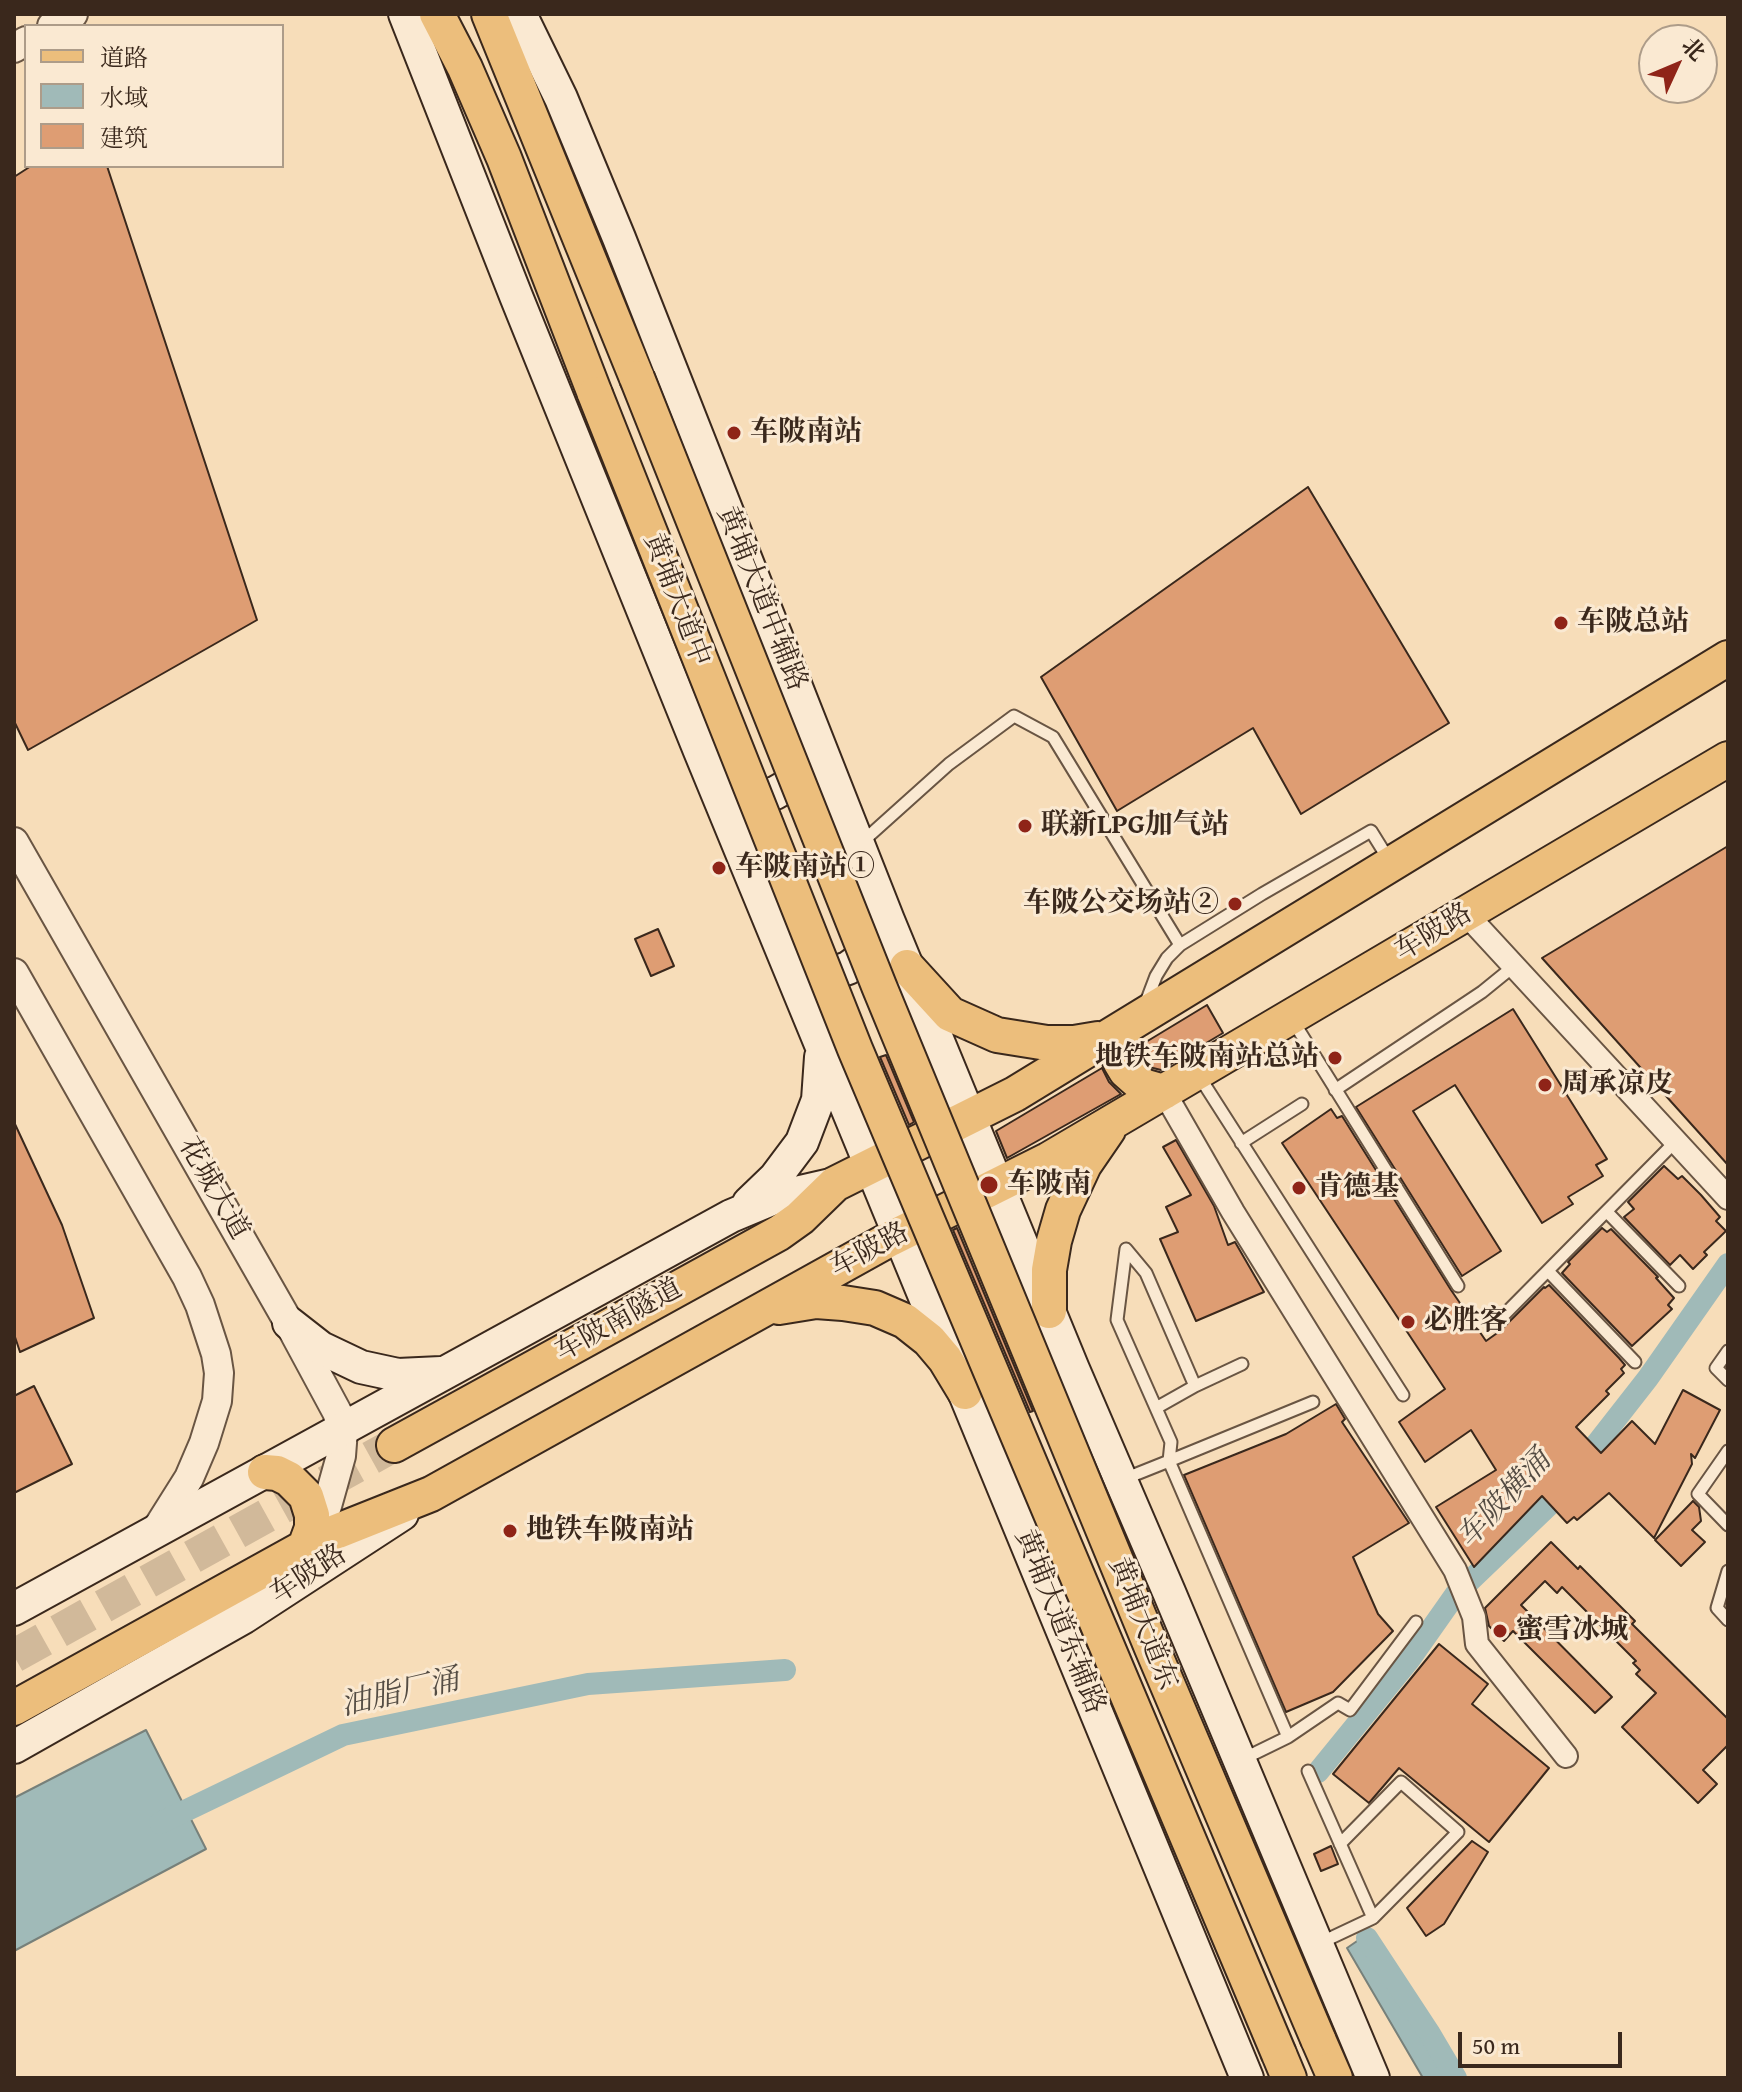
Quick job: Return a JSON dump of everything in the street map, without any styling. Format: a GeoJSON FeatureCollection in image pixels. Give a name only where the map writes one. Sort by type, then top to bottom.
{"type":"FeatureCollection","features":[{"type":"Feature","properties":{"kind":"main road"},"geometry":{"type":"LineString","coordinates":[[405,14],[516,296],[870,1166]]}},
{"type":"Feature","properties":{"kind":"main road","name":"黄埔大道中"},"geometry":{"type":"LineString","coordinates":[[437,14],[465,68],[504,158],[736,753],[913,1188]]}},
{"type":"Feature","properties":{"kind":"main road","name":"黄埔大道中"},"geometry":{"type":"LineString","coordinates":[[489,14],[954,1167]]}},
{"type":"Feature","properties":{"kind":"main road","name":"黄埔大道中辅路"},"geometry":{"type":"LineString","coordinates":[[520,14],[561,98],[619,238],[888,920],[998,1185]]}},
{"type":"Feature","properties":{"kind":"main road"},"geometry":{"type":"LineString","coordinates":[[14,1609],[731,1216],[774,1198],[835,1184],[970,1118],[1125,1027],[1728,658]]}},
{"type":"Feature","properties":{"kind":"main road"},"geometry":{"type":"LineString","coordinates":[[713,783],[742,796],[761,797],[775,793],[804,772],[818,743]]}},
{"type":"Feature","properties":{"kind":"main road","name":"车陂路"},"geometry":{"type":"LineString","coordinates":[[14,1747],[244,1617],[431,1494],[898,1235],[1048,1160],[1728,759]]}},
{"type":"Feature","properties":{"kind":"main road"},"geometry":{"type":"LineString","coordinates":[[786,961],[815,973],[834,973],[848,968],[872,951],[888,920]]}},
{"type":"Feature","properties":{"kind":"main road"},"geometry":{"type":"LineString","coordinates":[[907,967],[950,1014],[997,1035],[1047,1043],[1074,1043],[1125,1027]]}},
{"type":"Feature","properties":{"kind":"main road"},"geometry":{"type":"LineString","coordinates":[[1125,1027],[1119,1049],[1120,1061],[1143,1086],[1164,1092]]}},
{"type":"Feature","properties":{"kind":"main road"},"geometry":{"type":"LineString","coordinates":[[731,1216],[775,1178],[802,1142],[818,1100],[821,1080],[819,1042]]}},
{"type":"Feature","properties":{"kind":"main road"},"geometry":{"type":"LineString","coordinates":[[1049,1311],[1049,1270],[1063,1210],[1084,1165],[1117,1119]]}},
{"type":"Feature","properties":{"kind":"main road","name":"黄埔大道东辅路"},"geometry":{"type":"LineString","coordinates":[[870,1166],[1247,2078]]}},
{"type":"Feature","properties":{"kind":"main road","name":"黄埔大道东"},"geometry":{"type":"LineString","coordinates":[[954,1167],[1152,1648],[1335,2078]]}},
{"type":"Feature","properties":{"kind":"main road","name":"车陂南隧道"},"geometry":{"type":"LineString","coordinates":[[394,1445],[779,1233],[800,1218],[835,1184]]}},
{"type":"Feature","properties":{"kind":"main road"},"geometry":{"type":"LineString","coordinates":[[998,1185],[1373,2078]]}},
{"type":"Feature","properties":{"kind":"main road","name":"黄埔大道东"},"geometry":{"type":"LineString","coordinates":[[913,1188],[1284,2066]]}},
{"type":"Feature","properties":{"kind":"main road"},"geometry":{"type":"LineString","coordinates":[[756,1314],[816,1301],[875,1308],[905,1321],[929,1340],[945,1359],[970,1404],[1000,1375],[1013,1368],[1039,1360],[1073,1369]]}},
{"type":"Feature","properties":{"kind":"main road"},"geometry":{"type":"LineString","coordinates":[[289,1323],[321,1348],[361,1367],[415,1376],[448,1372]]}},
{"type":"Feature","properties":{"kind":"main road"},"geometry":{"type":"LineString","coordinates":[[265,1472],[289,1479],[306,1496],[312,1528],[305,1547]]}},
{"type":"Feature","properties":{"kind":"main road"},"geometry":{"type":"LineString","coordinates":[[1019,1524],[1035,1497],[1065,1480],[1092,1477],[1122,1483]]}},
{"type":"Feature","properties":{"kind":"main road"},"geometry":{"type":"LineString","coordinates":[[14,1708],[305,1547],[351,1525],[431,1494]]}},
{"type":"Feature","properties":{"kind":"street"},"geometry":{"type":"LineString","coordinates":[[56,24],[73,14]]}},
{"type":"Feature","properties":{"kind":"street","name":"花城大道"},"geometry":{"type":"LineString","coordinates":[[14,842],[333,1402],[343,1430],[341,1456],[332,1492],[318,1527],[305,1547]]}},
{"type":"Feature","properties":{"kind":"street"},"geometry":{"type":"LineString","coordinates":[[1466,914],[1728,1198]]}},
{"type":"Feature","properties":{"kind":"street"},"geometry":{"type":"LineString","coordinates":[[14,973],[187,1277],[216,1354],[219,1373],[217,1401],[204,1443],[189,1478],[155,1532]]}},
{"type":"Feature","properties":{"kind":"street"},"geometry":{"type":"LineString","coordinates":[[1164,1092],[1233,1212],[1455,1570],[1474,1617],[1477,1644],[1566,1756]]}},
{"type":"Feature","properties":{"kind":"lane"},"geometry":{"type":"LineString","coordinates":[[858,845],[949,764],[1014,716],[1053,737],[1180,945]]}},
{"type":"Feature","properties":{"kind":"lane"},"geometry":{"type":"LineString","coordinates":[[1125,1027],[1167,958],[1180,945],[1371,831],[1392,864]]}},
{"type":"Feature","properties":{"kind":"lane"},"geometry":{"type":"LineString","coordinates":[[1335,1090],[1482,992],[1514,966]]}},
{"type":"Feature","properties":{"kind":"lane"},"geometry":{"type":"LineString","coordinates":[[1291,1017],[1458,1286]]}},
{"type":"Feature","properties":{"kind":"lane"},"geometry":{"type":"LineString","coordinates":[[1197,1072],[1403,1395]]}},
{"type":"Feature","properties":{"kind":"lane"},"geometry":{"type":"LineString","coordinates":[[1241,1143],[1302,1104]]}},
{"type":"Feature","properties":{"kind":"lane"},"geometry":{"type":"LineString","coordinates":[[1494,1325],[1676,1141]]}},
{"type":"Feature","properties":{"kind":"lane"},"geometry":{"type":"LineString","coordinates":[[1607,1212],[1679,1286]]}},
{"type":"Feature","properties":{"kind":"lane"},"geometry":{"type":"LineString","coordinates":[[1195,1386],[1146,1273],[1126,1249],[1117,1320],[1171,1442],[1169,1461],[1288,1737]]}},
{"type":"Feature","properties":{"kind":"lane"},"geometry":{"type":"LineString","coordinates":[[1548,1271],[1635,1362]]}},
{"type":"Feature","properties":{"kind":"lane"},"geometry":{"type":"LineString","coordinates":[[1728,1351],[1716,1368],[1728,1380]]}},
{"type":"Feature","properties":{"kind":"lane"},"geometry":{"type":"LineString","coordinates":[[1156,1408],[1242,1364]]}},
{"type":"Feature","properties":{"kind":"lane"},"geometry":{"type":"LineString","coordinates":[[1122,1483],[1313,1402]]}},
{"type":"Feature","properties":{"kind":"lane"},"geometry":{"type":"LineString","coordinates":[[1728,1451],[1698,1494],[1728,1525]]}},
{"type":"Feature","properties":{"kind":"lane"},"geometry":{"type":"LineString","coordinates":[[1728,1571],[1717,1608],[1728,1620]]}},
{"type":"Feature","properties":{"kind":"lane"},"geometry":{"type":"LineString","coordinates":[[1239,1761],[1288,1737],[1338,1703],[1350,1710],[1416,1622]]}},
{"type":"Feature","properties":{"kind":"lane"},"geometry":{"type":"LineString","coordinates":[[1308,1771],[1373,1918]]}},
{"type":"Feature","properties":{"kind":"lane"},"geometry":{"type":"LineString","coordinates":[[1316,1945],[1373,1918],[1458,1832],[1401,1782],[1340,1844]]}},
{"type":"Feature","properties":{"kind":"water"},"geometry":{"type":"Polygon","coordinates":[[[146,1730],[206,1849],[14,1951],[14,1798],[146,1730]]]}},
{"type":"Feature","properties":{"kind":"water"},"geometry":{"type":"Polygon","coordinates":[[[1360,1939],[1455,2078],[1423,2078],[1347,1948],[1360,1939]]]}},
{"type":"Feature","properties":{"kind":"building"},"geometry":{"type":"Polygon","coordinates":[[[28,168],[108,168],[257,620],[28,750],[14,721],[14,177],[28,168]]]}},
{"type":"Feature","properties":{"kind":"building"},"geometry":{"type":"Polygon","coordinates":[[[1308,487],[1449,723],[1301,814],[1253,728],[1117,811],[1041,677],[1308,487]]]}},
{"type":"Feature","properties":{"kind":"building"},"geometry":{"type":"Polygon","coordinates":[[[1728,846],[1728,1165],[1542,958],[1728,846]]]}},
{"type":"Feature","properties":{"kind":"building"},"geometry":{"type":"Polygon","coordinates":[[[658,929],[674,966],[651,976],[635,939],[658,929]]]}},
{"type":"Feature","properties":{"kind":"building"},"geometry":{"type":"Polygon","coordinates":[[[1207,1005],[1223,1033],[1161,1070],[1153,1068],[1142,1058],[1141,1045],[1207,1005]]]}},
{"type":"Feature","properties":{"kind":"building"},"geometry":{"type":"Polygon","coordinates":[[[1513,1009],[1607,1159],[1596,1165],[1603,1176],[1568,1197],[1573,1204],[1542,1223],[1455,1085],[1413,1111],[1501,1251],[1462,1276],[1356,1107],[1513,1009]]]}},
{"type":"Feature","properties":{"kind":"building"},"geometry":{"type":"Polygon","coordinates":[[[886,1055],[914,1122],[909,1125],[880,1057],[886,1055]]]}},
{"type":"Feature","properties":{"kind":"building"},"geometry":{"type":"Polygon","coordinates":[[[1102,1068],[1109,1082],[1121,1094],[1007,1158],[996,1131],[1102,1068]]]}},
{"type":"Feature","properties":{"kind":"building"},"geometry":{"type":"Polygon","coordinates":[[[1331,1109],[1337,1118],[1342,1116],[1486,1341],[1549,1285],[1625,1365],[1621,1369],[1624,1373],[1606,1391],[1609,1394],[1576,1427],[1601,1453],[1632,1421],[1655,1444],[1683,1390],[1720,1410],[1695,1458],[1691,1454],[1692,1464],[1654,1538],[1609,1493],[1577,1520],[1574,1517],[1567,1523],[1542,1496],[1474,1567],[1436,1507],[1496,1470],[1471,1430],[1425,1462],[1399,1422],[1445,1389],[1282,1143],[1331,1109]]]}},
{"type":"Feature","properties":{"kind":"building"},"geometry":{"type":"Polygon","coordinates":[[[14,1122],[62,1225],[94,1318],[20,1352],[14,1334],[14,1122]]]}},
{"type":"Feature","properties":{"kind":"building"},"geometry":{"type":"Polygon","coordinates":[[[1176,1140],[1214,1206],[1228,1245],[1235,1242],[1264,1292],[1196,1321],[1160,1239],[1178,1232],[1166,1207],[1191,1195],[1163,1147],[1176,1140]]]}},
{"type":"Feature","properties":{"kind":"building"},"geometry":{"type":"Polygon","coordinates":[[[1664,1166],[1678,1179],[1682,1176],[1701,1195],[1720,1217],[1716,1221],[1726,1231],[1704,1252],[1707,1255],[1693,1269],[1680,1255],[1670,1265],[1624,1217],[1634,1209],[1628,1202],[1664,1166]]]}},
{"type":"Feature","properties":{"kind":"building"},"geometry":{"type":"Polygon","coordinates":[[[957,1228],[1033,1411],[1030,1412],[953,1230],[957,1228]]]}},
{"type":"Feature","properties":{"kind":"building"},"geometry":{"type":"Polygon","coordinates":[[[1602,1228],[1607,1232],[1611,1229],[1674,1298],[1668,1305],[1672,1309],[1632,1346],[1562,1273],[1570,1264],[1568,1262],[1602,1228]]]}},
{"type":"Feature","properties":{"kind":"building"},"geometry":{"type":"Polygon","coordinates":[[[34,1386],[72,1464],[14,1493],[14,1396],[34,1386]]]}},
{"type":"Feature","properties":{"kind":"building"},"geometry":{"type":"Polygon","coordinates":[[[1336,1404],[1345,1419],[1342,1422],[1409,1523],[1353,1557],[1378,1614],[1393,1631],[1333,1692],[1286,1712],[1184,1475],[1286,1434],[1336,1404]]]}},
{"type":"Feature","properties":{"kind":"building"},"geometry":{"type":"Polygon","coordinates":[[[1693,1501],[1699,1507],[1701,1521],[1692,1530],[1705,1542],[1681,1566],[1655,1540],[1693,1501]]]}},
{"type":"Feature","properties":{"kind":"building"},"geometry":{"type":"Polygon","coordinates":[[[1551,1542],[1635,1621],[1632,1624],[1728,1719],[1728,1745],[1703,1770],[1717,1784],[1698,1803],[1622,1727],[1656,1693],[1636,1674],[1640,1670],[1633,1663],[1636,1661],[1562,1587],[1557,1593],[1545,1581],[1521,1605],[1612,1697],[1595,1713],[1513,1631],[1504,1641],[1489,1626],[1485,1608],[1551,1542]]]}},
{"type":"Feature","properties":{"kind":"building"},"geometry":{"type":"Polygon","coordinates":[[[1439,1644],[1488,1684],[1472,1704],[1549,1768],[1489,1842],[1399,1768],[1369,1803],[1333,1774],[1439,1644]]]}},
{"type":"Feature","properties":{"kind":"building"},"geometry":{"type":"Polygon","coordinates":[[[1472,1841],[1488,1852],[1444,1924],[1426,1936],[1407,1908],[1472,1841]]]}},
{"type":"Feature","properties":{"kind":"building"},"geometry":{"type":"Polygon","coordinates":[[[1331,1846],[1338,1864],[1321,1871],[1314,1854],[1331,1846]]]}},
{"type":"Feature","properties":{"kind":"waterway","name":"车陂横涌"},"geometry":{"type":"LineString","coordinates":[[1318,1772],[1410,1659],[1455,1595],[1548,1506],[1648,1378],[1728,1264]]}},
{"type":"Feature","properties":{"kind":"waterway","name":"油脂厂涌"},"geometry":{"type":"LineString","coordinates":[[160,1823],[343,1735],[588,1684],[785,1670]]}},
{"type":"Feature","properties":{"kind":"waterway","name":"车陂横涌"},"geometry":{"type":"LineString","coordinates":[[1367,1938],[1456,2078]]}},
{"type":"Feature","properties":{"kind":"tunnel"},"geometry":{"type":"LineString","coordinates":[[14,1656],[394,1445]]}},
{"type":"Feature","properties":{"kind":"place","name":"车陂南站"},"geometry":{"type":"Point","coordinates":[734,433]}},
{"type":"Feature","properties":{"kind":"place","name":"车陂总站"},"geometry":{"type":"Point","coordinates":[1561,623]}},
{"type":"Feature","properties":{"kind":"place","name":"联新LPG加气站"},"geometry":{"type":"Point","coordinates":[1025,826]}},
{"type":"Feature","properties":{"kind":"place","name":"车陂南站①"},"geometry":{"type":"Point","coordinates":[719,868]}},
{"type":"Feature","properties":{"kind":"place","name":"车陂公交场站②"},"geometry":{"type":"Point","coordinates":[1235,904]}},
{"type":"Feature","properties":{"kind":"place","name":"地铁车陂南站总站"},"geometry":{"type":"Point","coordinates":[1335,1058]}},
{"type":"Feature","properties":{"kind":"place","name":"周承凉皮"},"geometry":{"type":"Point","coordinates":[1545,1085]}},
{"type":"Feature","properties":{"kind":"place","name":"车陂南"},"geometry":{"type":"Point","coordinates":[989,1185]}},
{"type":"Feature","properties":{"kind":"place","name":"肯德基"},"geometry":{"type":"Point","coordinates":[1299,1188]}},
{"type":"Feature","properties":{"kind":"place","name":"必胜客"},"geometry":{"type":"Point","coordinates":[1408,1322]}},
{"type":"Feature","properties":{"kind":"place","name":"地铁车陂南站"},"geometry":{"type":"Point","coordinates":[510,1531]}},
{"type":"Feature","properties":{"kind":"place","name":"蜜雪冰城"},"geometry":{"type":"Point","coordinates":[1500,1631]}}]}
